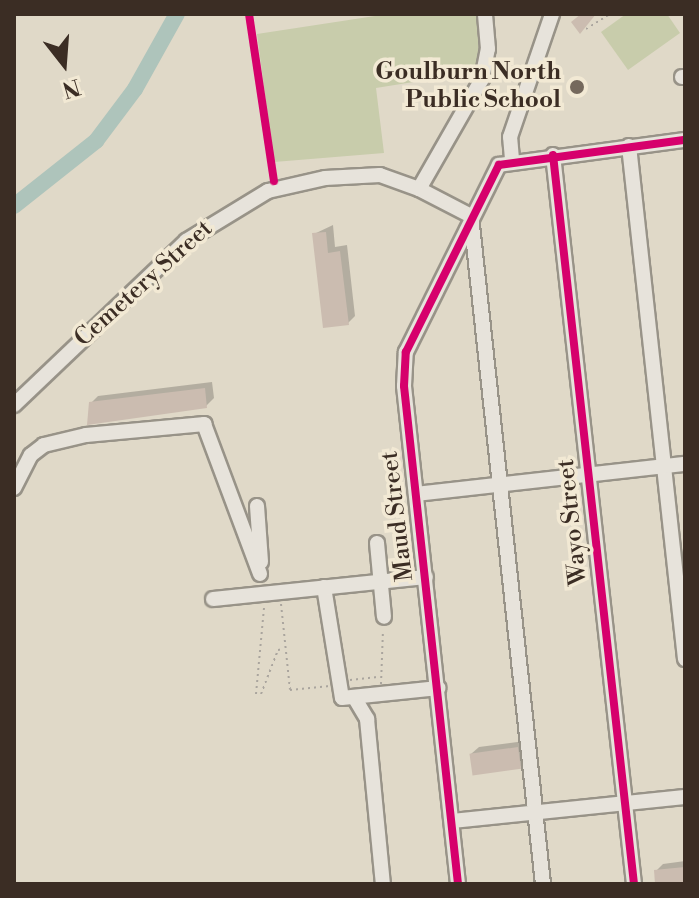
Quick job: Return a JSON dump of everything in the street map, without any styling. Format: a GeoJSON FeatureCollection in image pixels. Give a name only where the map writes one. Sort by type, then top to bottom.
{"type":"FeatureCollection","features":[{"type":"Feature","properties":{"kind":"street"},"geometry":{"type":"LineString","coordinates":[[419,189],[482,79],[488,49],[485,14]]}},
{"type":"Feature","properties":{"kind":"street"},"geometry":{"type":"LineString","coordinates":[[552,14],[510,137],[505,162],[685,140]]}},
{"type":"Feature","properties":{"kind":"street"},"geometry":{"type":"LineString","coordinates":[[629,146],[685,659]]}},
{"type":"Feature","properties":{"kind":"street","name":"Wayo Street"},"geometry":{"type":"LineString","coordinates":[[553,155],[634,884]]}},
{"type":"Feature","properties":{"kind":"street","name":"Maud Street"},"geometry":{"type":"LineString","coordinates":[[458,884],[404,359],[471,216],[505,162]]}},
{"type":"Feature","properties":{"kind":"street","name":"Cemetery Street"},"geometry":{"type":"LineString","coordinates":[[14,405],[186,241],[241,204],[295,183],[380,175],[419,189],[471,216]]}},
{"type":"Feature","properties":{"kind":"street"},"geometry":{"type":"LineString","coordinates":[[471,216],[543,884]]}},
{"type":"Feature","properties":{"kind":"street"},"geometry":{"type":"LineString","coordinates":[[14,488],[31,455],[44,445],[86,435],[204,424],[260,574]]}},
{"type":"Feature","properties":{"kind":"street"},"geometry":{"type":"LineString","coordinates":[[416,494],[685,464]]}},
{"type":"Feature","properties":{"kind":"street"},"geometry":{"type":"LineString","coordinates":[[257,506],[262,594]]}},
{"type":"Feature","properties":{"kind":"street"},"geometry":{"type":"LineString","coordinates":[[377,543],[384,617]]}},
{"type":"Feature","properties":{"kind":"street"},"geometry":{"type":"LineString","coordinates":[[213,599],[426,577]]}},
{"type":"Feature","properties":{"kind":"street"},"geometry":{"type":"LineString","coordinates":[[324,587],[342,698],[438,688]]}},
{"type":"Feature","properties":{"kind":"street"},"geometry":{"type":"LineString","coordinates":[[354,697],[367,719],[383,884]]}},
{"type":"Feature","properties":{"kind":"street"},"geometry":{"type":"LineString","coordinates":[[452,821],[685,797]]}},
{"type":"Feature","properties":{"kind":"path"},"geometry":{"type":"LineString","coordinates":[[586,29],[610,14]]}},
{"type":"Feature","properties":{"kind":"path"},"geometry":{"type":"LineString","coordinates":[[256,694],[266,623],[263,602],[280,600],[290,690],[335,685]]}},
{"type":"Feature","properties":{"kind":"path"},"geometry":{"type":"LineString","coordinates":[[380,685],[384,617]]}},
{"type":"Feature","properties":{"kind":"path"},"geometry":{"type":"LineString","coordinates":[[261,694],[278,650],[286,649]]}},
{"type":"Feature","properties":{"kind":"path"},"geometry":{"type":"LineString","coordinates":[[345,680],[381,677]]}},
{"type":"Feature","properties":{"kind":"green space"},"geometry":{"type":"Polygon","coordinates":[[[388,14],[480,14],[484,54],[476,72],[376,88],[384,153],[274,162],[257,34],[388,14]]]}},
{"type":"Feature","properties":{"kind":"green space"},"geometry":{"type":"Polygon","coordinates":[[[626,14],[667,14],[680,33],[628,70],[601,32],[626,14]]]}},
{"type":"Feature","properties":{"kind":"building"},"geometry":{"type":"Polygon","coordinates":[[[581,14],[596,14],[580,34],[571,22],[581,14]]]}},
{"type":"Feature","properties":{"kind":"building"},"geometry":{"type":"Polygon","coordinates":[[[326,232],[328,253],[340,251],[349,325],[323,328],[312,233],[326,232]]]}},
{"type":"Feature","properties":{"kind":"building"},"geometry":{"type":"Polygon","coordinates":[[[205,388],[207,408],[87,425],[89,402],[205,388]]]}},
{"type":"Feature","properties":{"kind":"building"},"geometry":{"type":"Polygon","coordinates":[[[518,747],[521,769],[473,776],[469,754],[518,747]]]}},
{"type":"Feature","properties":{"kind":"building"},"geometry":{"type":"Polygon","coordinates":[[[685,867],[685,884],[655,884],[654,870],[685,867]]]}},
{"type":"Feature","properties":{"kind":"waterway"},"geometry":{"type":"LineString","coordinates":[[14,206],[96,141],[135,89],[177,14]]}},
{"type":"Feature","properties":{"kind":"cycle path"},"geometry":{"type":"LineString","coordinates":[[249,14],[274,181]]}},
{"type":"Feature","properties":{"kind":"cycle path"},"geometry":{"type":"LineString","coordinates":[[458,884],[404,386],[406,352],[499,165],[685,140]]}},
{"type":"Feature","properties":{"kind":"cycle path"},"geometry":{"type":"LineString","coordinates":[[553,155],[634,884]]}},
{"type":"Feature","properties":{"kind":"place","name":"Goulburn North Public School"},"geometry":{"type":"Point","coordinates":[577,87]}}]}
